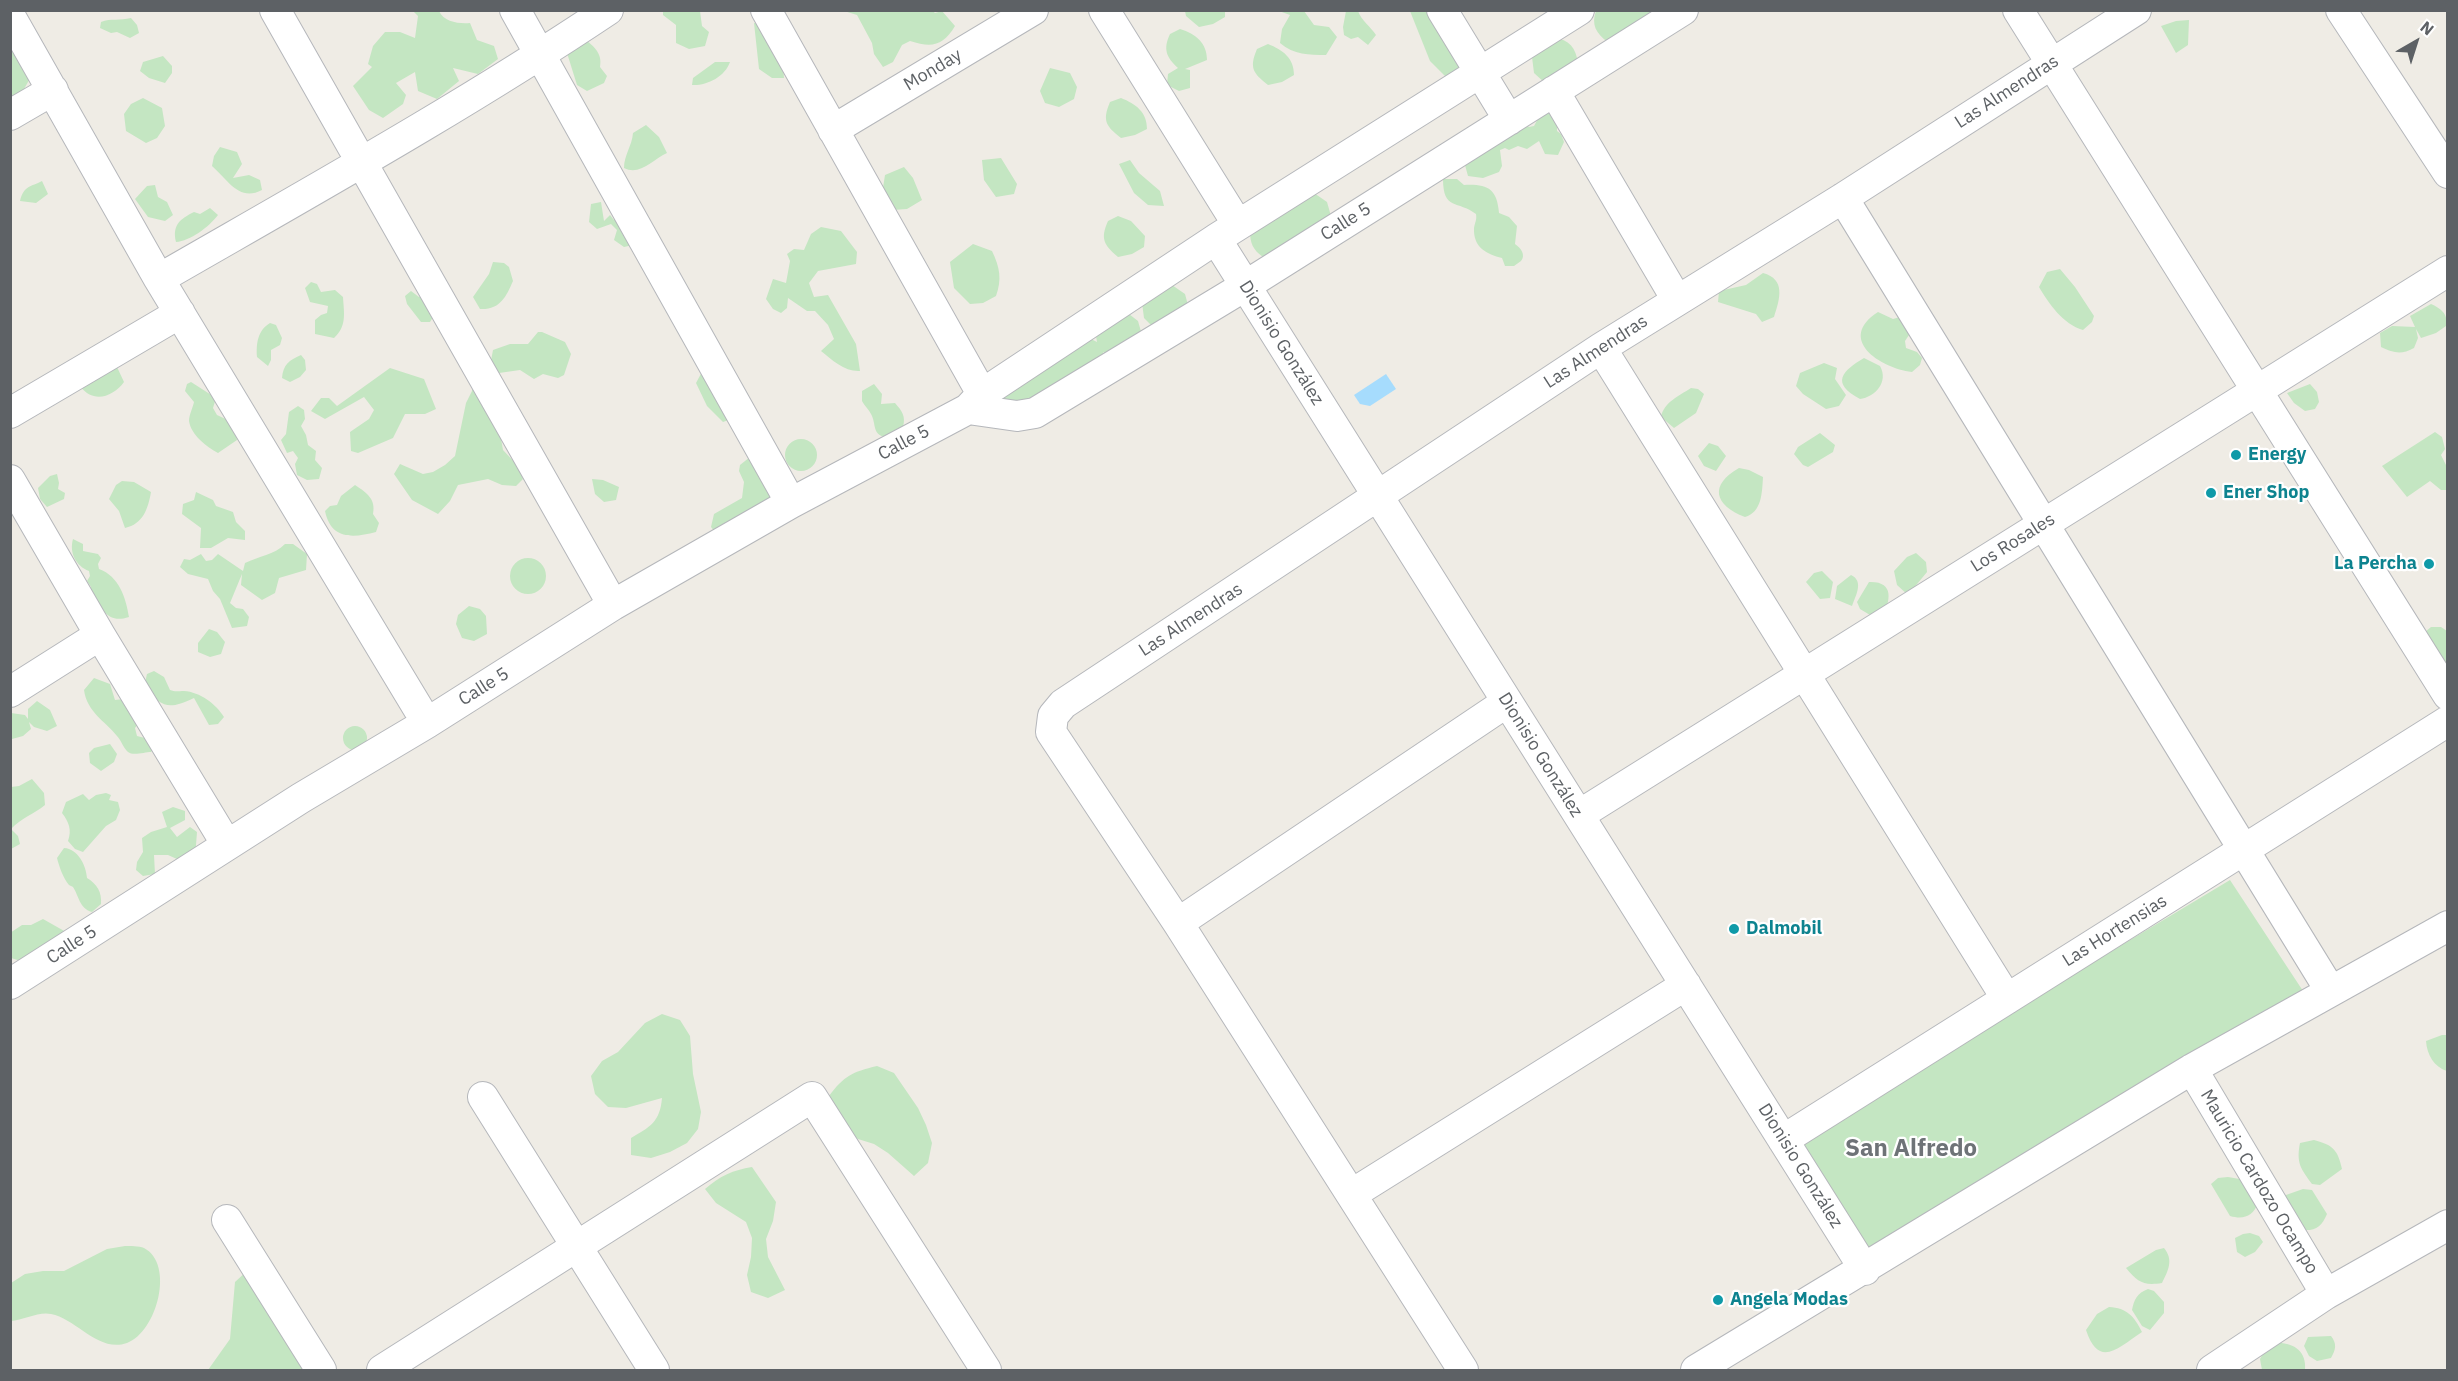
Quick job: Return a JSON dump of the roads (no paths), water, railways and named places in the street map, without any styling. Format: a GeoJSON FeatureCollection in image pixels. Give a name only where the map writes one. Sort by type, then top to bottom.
{"type":"FeatureCollection","features":[{"type":"Feature","properties":{"kind":"street"},"geometry":{"type":"LineString","coordinates":[[275,10],[613,605]]}},
{"type":"Feature","properties":{"kind":"street"},"geometry":{"type":"LineString","coordinates":[[515,10],[791,503]]}},
{"type":"Feature","properties":{"kind":"street"},"geometry":{"type":"LineString","coordinates":[[159,279],[541,55],[608,10]]}},
{"type":"Feature","properties":{"kind":"street"},"geometry":{"type":"LineString","coordinates":[[766,10],[833,130],[975,401]]}},
{"type":"Feature","properties":{"kind":"street","name":"Monday"},"geometry":{"type":"LineString","coordinates":[[833,130],[1033,10]]}},
{"type":"Feature","properties":{"kind":"street","name":"Dionisio González"},"geometry":{"type":"LineString","coordinates":[[1104,10],[1227,232],[1245,286],[1865,1270]]}},
{"type":"Feature","properties":{"kind":"street"},"geometry":{"type":"LineString","coordinates":[[1442,10],[1509,120]]}},
{"type":"Feature","properties":{"kind":"street","name":"Calle 5"},"geometry":{"type":"LineString","coordinates":[[10,984],[301,798],[427,723],[613,605],[975,401],[1227,232],[1579,10]]}},
{"type":"Feature","properties":{"kind":"street","name":"Calle 5"},"geometry":{"type":"LineString","coordinates":[[975,401],[1017,416],[1035,413],[1245,286],[1683,10]]}},
{"type":"Feature","properties":{"kind":"street"},"geometry":{"type":"LineString","coordinates":[[2018,10],[2448,694]]}},
{"type":"Feature","properties":{"kind":"street","name":"Las Almendras"},"geometry":{"type":"LineString","coordinates":[[1178,923],[1051,732],[1053,716],[1063,704],[1601,348],[1843,198],[2136,10]]}},
{"type":"Feature","properties":{"kind":"street"},"geometry":{"type":"LineString","coordinates":[[2341,10],[2448,173]]}},
{"type":"Feature","properties":{"kind":"street"},"geometry":{"type":"LineString","coordinates":[[10,16],[159,279],[427,723]]}},
{"type":"Feature","properties":{"kind":"street"},"geometry":{"type":"LineString","coordinates":[[10,116],[53,90]]}},
{"type":"Feature","properties":{"kind":"street"},"geometry":{"type":"LineString","coordinates":[[1554,91],[1677,300]]}},
{"type":"Feature","properties":{"kind":"street"},"geometry":{"type":"LineString","coordinates":[[1843,198],[2330,990]]}},
{"type":"Feature","properties":{"kind":"street","name":"Los Rosales"},"geometry":{"type":"LineString","coordinates":[[1579,815],[2448,272]]}},
{"type":"Feature","properties":{"kind":"street"},"geometry":{"type":"LineString","coordinates":[[10,413],[180,313]]}},
{"type":"Feature","properties":{"kind":"street"},"geometry":{"type":"LineString","coordinates":[[1601,348],[2007,999]]}},
{"type":"Feature","properties":{"kind":"street"},"geometry":{"type":"LineString","coordinates":[[10,480],[100,635],[227,845]]}},
{"type":"Feature","properties":{"kind":"street"},"geometry":{"type":"LineString","coordinates":[[10,692],[100,635]]}},
{"type":"Feature","properties":{"kind":"street"},"geometry":{"type":"LineString","coordinates":[[1463,1371],[1178,923],[1507,702]]}},
{"type":"Feature","properties":{"kind":"street","name":"Las Hortensias"},"geometry":{"type":"LineString","coordinates":[[1783,1140],[2448,722]]}},
{"type":"Feature","properties":{"kind":"street"},"geometry":{"type":"LineString","coordinates":[[1696,1371],[2192,1070],[2330,990],[2448,926]]}},
{"type":"Feature","properties":{"kind":"street"},"geometry":{"type":"LineString","coordinates":[[1352,1194],[1686,985]]}},
{"type":"Feature","properties":{"kind":"street","name":"Mauricio Cardozo Ocampo"},"geometry":{"type":"LineString","coordinates":[[2192,1070],[2326,1294]]}},
{"type":"Feature","properties":{"kind":"street"},"geometry":{"type":"LineString","coordinates":[[483,1097],[654,1371]]}},
{"type":"Feature","properties":{"kind":"street"},"geometry":{"type":"LineString","coordinates":[[382,1371],[576,1245],[812,1097],[986,1371]]}},
{"type":"Feature","properties":{"kind":"street"},"geometry":{"type":"LineString","coordinates":[[227,1220],[321,1371]]}},
{"type":"Feature","properties":{"kind":"street"},"geometry":{"type":"LineString","coordinates":[[2230,1366],[2326,1294],[2448,1225]]}},
{"type":"Feature","properties":{"kind":"water"},"geometry":{"type":"Polygon","coordinates":[[[1386,374],[1396,389],[1370,406],[1360,404],[1354,395],[1386,374]]]}},
{"type":"Feature","properties":{"kind":"place","name":"Energy"},"geometry":{"type":"Point","coordinates":[2236,455]}},
{"type":"Feature","properties":{"kind":"place","name":"Ener Shop"},"geometry":{"type":"Point","coordinates":[2211,493]}},
{"type":"Feature","properties":{"kind":"place","name":"La Percha"},"geometry":{"type":"Point","coordinates":[2429,564]}},
{"type":"Feature","properties":{"kind":"place","name":"Dalmobil"},"geometry":{"type":"Point","coordinates":[1734,929]}},
{"type":"Feature","properties":{"kind":"place","name":"Angela Modas"},"geometry":{"type":"Point","coordinates":[1718,1300]}},
{"type":"Feature","properties":{"kind":"district","name":"San Alfredo"},"geometry":{"type":"Point","coordinates":[1911,1149]}}]}
